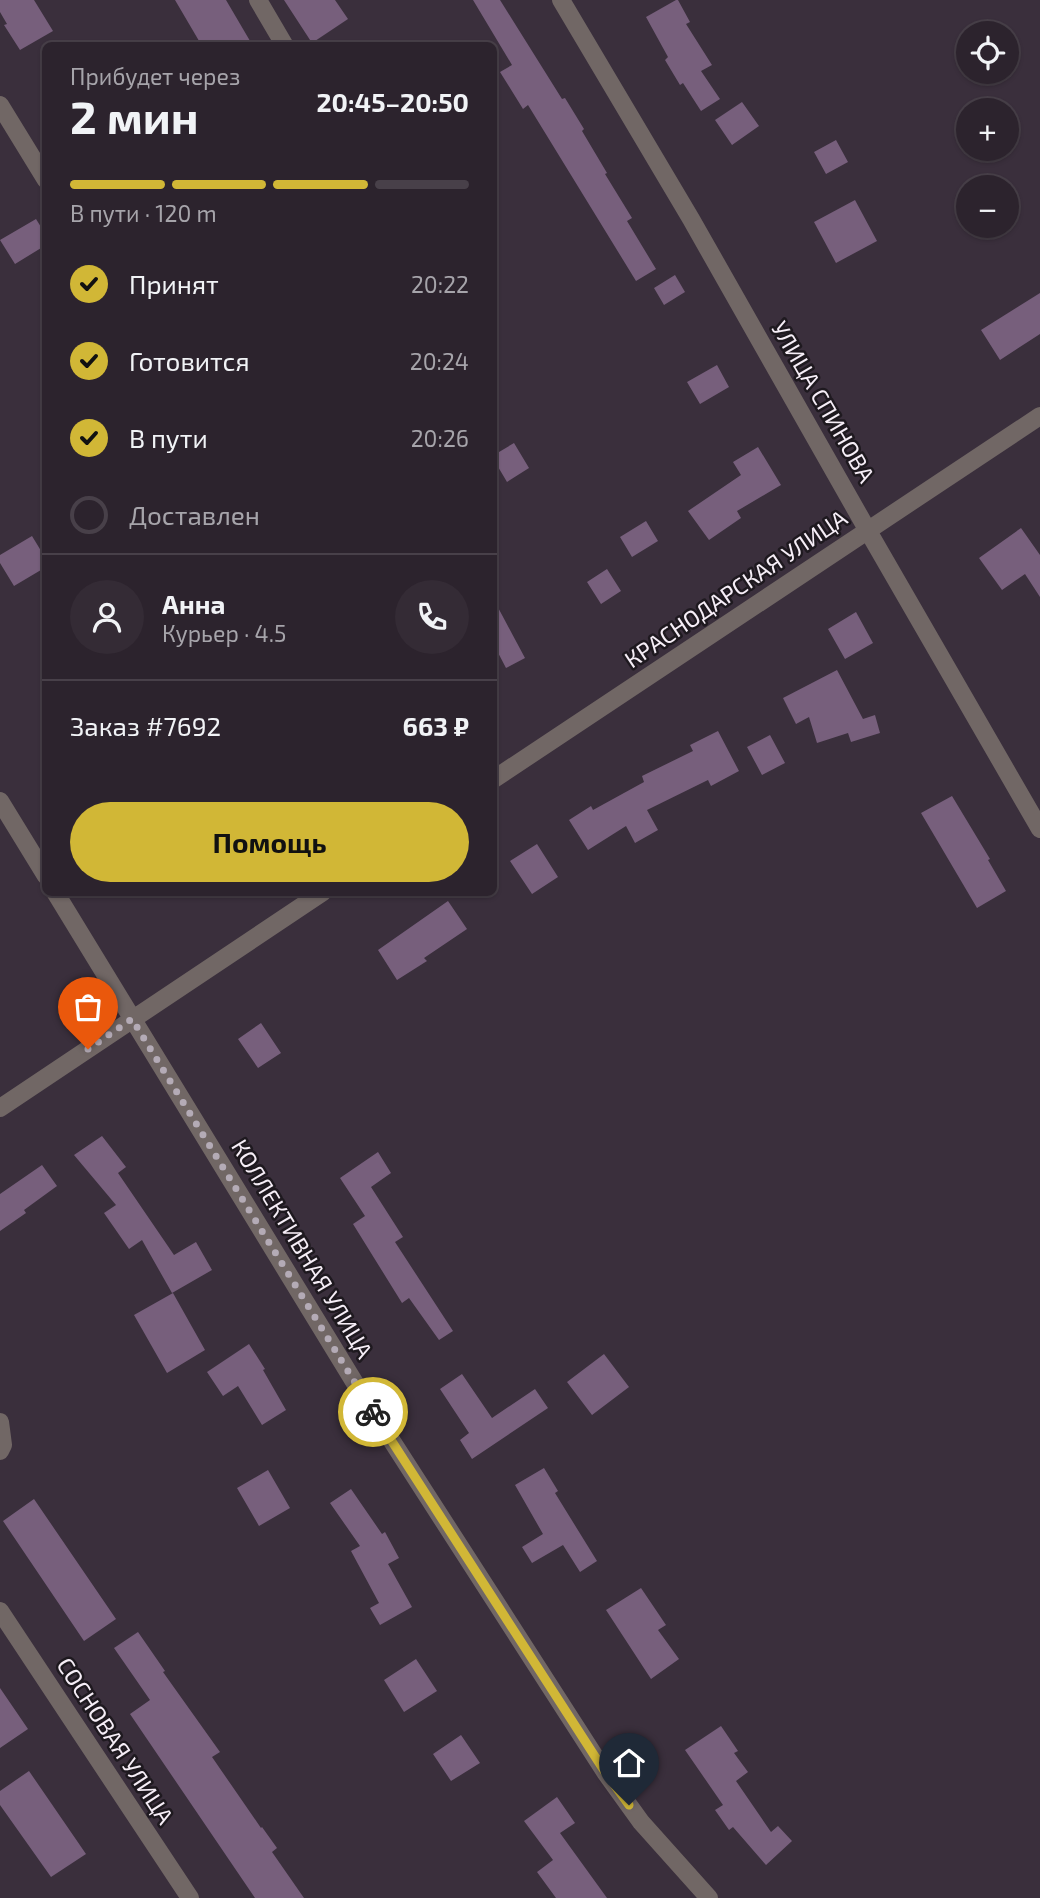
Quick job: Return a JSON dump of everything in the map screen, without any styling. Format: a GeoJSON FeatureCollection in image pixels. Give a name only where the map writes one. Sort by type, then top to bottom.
{"type":"FeatureCollection","features":[{"type":"Feature","properties":{"kind":"street"},"geometry":{"type":"LineString","coordinates":[[258,0],[283,42]]}},
{"type":"Feature","properties":{"kind":"street","name":"УЛИЦА СПИНОВА"},"geometry":{"type":"LineString","coordinates":[[561,0],[691,219],[1040,829]]}},
{"type":"Feature","properties":{"kind":"street"},"geometry":{"type":"LineString","coordinates":[[0,106],[42,174]]}},
{"type":"Feature","properties":{"kind":"street","name":"КРАСНОДАРСКАЯ УЛИЦА"},"geometry":{"type":"LineString","coordinates":[[497,777],[1040,416]]}},
{"type":"Feature","properties":{"kind":"street"},"geometry":{"type":"LineString","coordinates":[[0,801],[42,869]]}},
{"type":"Feature","properties":{"kind":"street","name":"КОЛЛЕКТИВНАЯ УЛИЦА"},"geometry":{"type":"LineString","coordinates":[[57,896],[360,1393],[605,1772],[641,1822],[709,1898]]}},
{"type":"Feature","properties":{"kind":"street"},"geometry":{"type":"LineString","coordinates":[[0,1108],[317,896]]}},
{"type":"Feature","properties":{"kind":"street"},"geometry":{"type":"LineString","coordinates":[[0,1422],[3,1446],[0,1451]]}},
{"type":"Feature","properties":{"kind":"street","name":"СОСНОВАЯ УЛИЦА"},"geometry":{"type":"LineString","coordinates":[[0,1611],[190,1898]]}},
{"type":"Feature","properties":{"kind":"building"},"geometry":{"type":"Polygon","coordinates":[[[0,0],[34,0],[53,31],[20,50],[4,25],[7,24],[0,12],[0,0]]]}},
{"type":"Feature","properties":{"kind":"building"},"geometry":{"type":"Polygon","coordinates":[[[175,0],[226,0],[251,42],[200,42],[175,0]]]}},
{"type":"Feature","properties":{"kind":"building"},"geometry":{"type":"Polygon","coordinates":[[[284,0],[335,0],[348,19],[311,42],[284,0]]]}},
{"type":"Feature","properties":{"kind":"building"},"geometry":{"type":"Polygon","coordinates":[[[473,0],[500,0],[584,129],[582,131],[607,173],[605,174],[632,218],[627,221],[656,269],[636,281],[528,105],[523,109],[500,72],[512,65],[473,0]]]}},
{"type":"Feature","properties":{"kind":"building"},"geometry":{"type":"Polygon","coordinates":[[[676,0],[690,22],[686,24],[712,65],[701,71],[720,99],[701,111],[683,83],[680,85],[665,60],[668,57],[646,17],[676,0]]]}},
{"type":"Feature","properties":{"kind":"building"},"geometry":{"type":"Polygon","coordinates":[[[742,102],[759,126],[732,145],[715,120],[742,102]]]}},
{"type":"Feature","properties":{"kind":"building"},"geometry":{"type":"Polygon","coordinates":[[[836,140],[848,162],[826,174],[814,152],[836,140]]]}},
{"type":"Feature","properties":{"kind":"building"},"geometry":{"type":"Polygon","coordinates":[[[855,200],[877,241],[836,263],[814,222],[855,200]]]}},
{"type":"Feature","properties":{"kind":"building"},"geometry":{"type":"Polygon","coordinates":[[[36,219],[42,229],[42,247],[15,264],[0,240],[36,219]]]}},
{"type":"Feature","properties":{"kind":"building"},"geometry":{"type":"Polygon","coordinates":[[[675,275],[685,292],[664,305],[654,288],[675,275]]]}},
{"type":"Feature","properties":{"kind":"building"},"geometry":{"type":"Polygon","coordinates":[[[1040,293],[1040,334],[1000,360],[981,330],[1040,293]]]}},
{"type":"Feature","properties":{"kind":"building"},"geometry":{"type":"Polygon","coordinates":[[[717,365],[729,387],[700,404],[687,382],[717,365]]]}},
{"type":"Feature","properties":{"kind":"building"},"geometry":{"type":"Polygon","coordinates":[[[514,443],[529,468],[507,482],[497,465],[497,453],[514,443]]]}},
{"type":"Feature","properties":{"kind":"building"},"geometry":{"type":"Polygon","coordinates":[[[758,447],[781,485],[737,511],[741,518],[709,540],[688,511],[741,475],[733,462],[758,447]]]}},
{"type":"Feature","properties":{"kind":"building"},"geometry":{"type":"Polygon","coordinates":[[[646,521],[658,541],[632,557],[620,537],[646,521]]]}},
{"type":"Feature","properties":{"kind":"building"},"geometry":{"type":"Polygon","coordinates":[[[1021,528],[1040,555],[1040,597],[1025,574],[1002,590],[979,558],[1021,528]]]}},
{"type":"Feature","properties":{"kind":"building"},"geometry":{"type":"Polygon","coordinates":[[[32,536],[42,552],[42,569],[14,586],[0,563],[0,555],[32,536]]]}},
{"type":"Feature","properties":{"kind":"building"},"geometry":{"type":"Polygon","coordinates":[[[607,569],[621,591],[601,604],[587,582],[607,569]]]}},
{"type":"Feature","properties":{"kind":"building"},"geometry":{"type":"Polygon","coordinates":[[[497,606],[525,658],[506,668],[497,651],[497,606]]]}},
{"type":"Feature","properties":{"kind":"building"},"geometry":{"type":"Polygon","coordinates":[[[856,612],[873,643],[845,659],[828,629],[856,612]]]}},
{"type":"Feature","properties":{"kind":"building"},"geometry":{"type":"Polygon","coordinates":[[[837,670],[863,719],[875,715],[880,733],[851,742],[848,733],[817,743],[809,717],[796,724],[783,698],[837,670]]]}},
{"type":"Feature","properties":{"kind":"building"},"geometry":{"type":"Polygon","coordinates":[[[718,731],[739,771],[711,786],[708,780],[647,810],[658,830],[635,843],[626,826],[588,850],[569,820],[591,806],[593,810],[644,782],[642,776],[693,751],[690,745],[718,731]]]}},
{"type":"Feature","properties":{"kind":"building"},"geometry":{"type":"Polygon","coordinates":[[[770,735],[785,763],[762,775],[747,747],[770,735]]]}},
{"type":"Feature","properties":{"kind":"building"},"geometry":{"type":"Polygon","coordinates":[[[952,796],[1006,891],[977,908],[921,813],[952,796]]]}},
{"type":"Feature","properties":{"kind":"building"},"geometry":{"type":"Polygon","coordinates":[[[537,844],[558,877],[532,894],[510,861],[537,844]]]}},
{"type":"Feature","properties":{"kind":"building"},"geometry":{"type":"Polygon","coordinates":[[[448,901],[467,929],[424,958],[427,961],[397,980],[378,950],[448,901]]]}},
{"type":"Feature","properties":{"kind":"building"},"geometry":{"type":"Polygon","coordinates":[[[261,1023],[281,1053],[258,1068],[238,1039],[261,1023]]]}},
{"type":"Feature","properties":{"kind":"building"},"geometry":{"type":"Polygon","coordinates":[[[102,1136],[126,1167],[118,1173],[174,1255],[196,1242],[212,1270],[172,1293],[142,1240],[129,1249],[104,1213],[116,1205],[74,1155],[102,1136]]]}},
{"type":"Feature","properties":{"kind":"building"},"geometry":{"type":"Polygon","coordinates":[[[378,1152],[391,1173],[371,1187],[403,1237],[395,1242],[453,1331],[439,1340],[409,1298],[402,1303],[353,1224],[365,1216],[340,1178],[378,1152]]]}},
{"type":"Feature","properties":{"kind":"building"},"geometry":{"type":"Polygon","coordinates":[[[42,1165],[57,1186],[0,1231],[0,1194],[42,1165]]]}},
{"type":"Feature","properties":{"kind":"building"},"geometry":{"type":"Polygon","coordinates":[[[173,1293],[205,1350],[167,1373],[134,1315],[173,1293]]]}},
{"type":"Feature","properties":{"kind":"building"},"geometry":{"type":"Polygon","coordinates":[[[249,1344],[286,1410],[262,1425],[238,1386],[223,1396],[207,1372],[249,1344]]]}},
{"type":"Feature","properties":{"kind":"building"},"geometry":{"type":"Polygon","coordinates":[[[604,1354],[629,1387],[592,1415],[567,1382],[604,1354]]]}},
{"type":"Feature","properties":{"kind":"building"},"geometry":{"type":"Polygon","coordinates":[[[462,1374],[492,1418],[535,1389],[548,1408],[472,1459],[460,1440],[469,1433],[440,1389],[462,1374]]]}},
{"type":"Feature","properties":{"kind":"building"},"geometry":{"type":"Polygon","coordinates":[[[544,1468],[558,1491],[555,1493],[597,1561],[580,1572],[563,1545],[532,1563],[522,1547],[543,1534],[515,1485],[544,1468]]]}},
{"type":"Feature","properties":{"kind":"building"},"geometry":{"type":"Polygon","coordinates":[[[268,1470],[290,1508],[259,1526],[237,1488],[268,1470]]]}},
{"type":"Feature","properties":{"kind":"building"},"geometry":{"type":"Polygon","coordinates":[[[351,1489],[382,1534],[385,1532],[399,1558],[388,1564],[412,1607],[380,1625],[370,1608],[379,1603],[351,1551],[360,1546],[330,1503],[351,1489]]]}},
{"type":"Feature","properties":{"kind":"building"},"geometry":{"type":"Polygon","coordinates":[[[34,1499],[116,1619],[84,1641],[3,1521],[34,1499]]]}},
{"type":"Feature","properties":{"kind":"building"},"geometry":{"type":"Polygon","coordinates":[[[641,1588],[666,1625],[658,1630],[679,1659],[651,1679],[606,1610],[641,1588]]]}},
{"type":"Feature","properties":{"kind":"building"},"geometry":{"type":"Polygon","coordinates":[[[138,1632],[220,1752],[212,1757],[277,1848],[272,1852],[304,1898],[255,1898],[130,1714],[150,1700],[114,1648],[138,1632]]]}},
{"type":"Feature","properties":{"kind":"building"},"geometry":{"type":"Polygon","coordinates":[[[416,1659],[437,1691],[404,1712],[384,1680],[416,1659]]]}},
{"type":"Feature","properties":{"kind":"building"},"geometry":{"type":"Polygon","coordinates":[[[0,1688],[28,1729],[0,1748],[0,1688]]]}},
{"type":"Feature","properties":{"kind":"building"},"geometry":{"type":"Polygon","coordinates":[[[721,1726],[738,1751],[734,1753],[748,1772],[736,1781],[771,1832],[778,1826],[792,1841],[766,1865],[733,1827],[729,1830],[715,1810],[723,1805],[685,1750],[721,1726]]]}},
{"type":"Feature","properties":{"kind":"building"},"geometry":{"type":"Polygon","coordinates":[[[461,1735],[480,1763],[451,1781],[433,1754],[461,1735]]]}},
{"type":"Feature","properties":{"kind":"building"},"geometry":{"type":"Polygon","coordinates":[[[29,1771],[86,1854],[51,1877],[0,1805],[0,1791],[29,1771]]]}},
{"type":"Feature","properties":{"kind":"building"},"geometry":{"type":"Polygon","coordinates":[[[557,1797],[575,1823],[560,1833],[607,1898],[556,1898],[537,1872],[553,1860],[524,1821],[557,1797]]]}},
{"type":"Feature","properties":{"kind":"way so far"},"geometry":{"type":"LineString","coordinates":[[88,1049],[132,1019],[373,1412]]}},
{"type":"Feature","properties":{"kind":"route"},"geometry":{"type":"LineString","coordinates":[[373,1412],[629,1805]]}}]}
